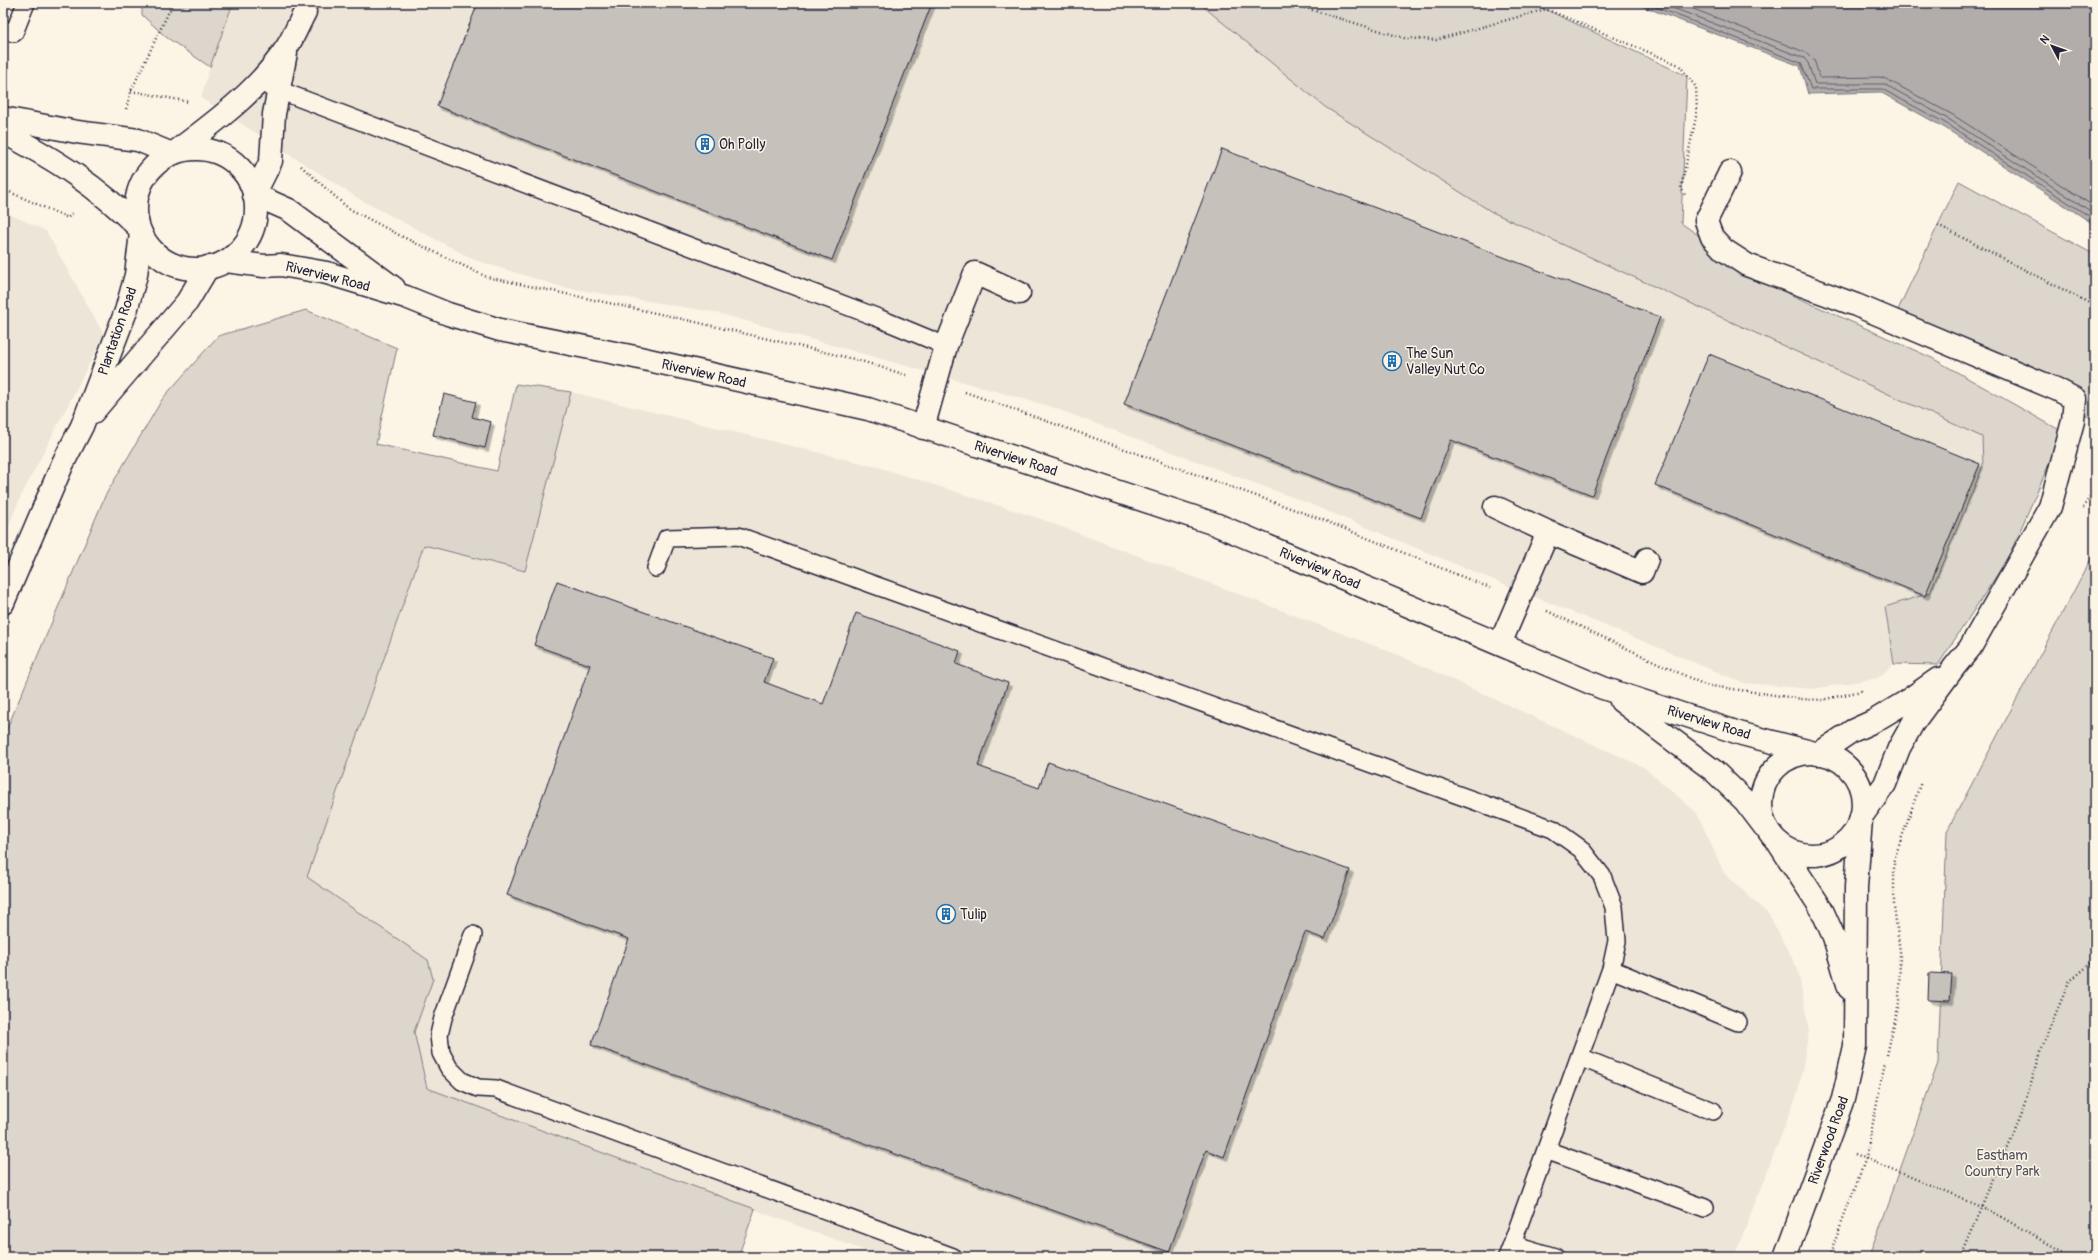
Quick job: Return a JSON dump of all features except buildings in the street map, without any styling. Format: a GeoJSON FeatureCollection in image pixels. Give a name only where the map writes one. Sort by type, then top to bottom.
{"type":"FeatureCollection","features":[{"type":"Feature","properties":{"kind":"street"},"geometry":{"type":"LineString","coordinates":[[140,230],[136,211],[139,193],[145,177],[157,164],[229,111],[268,86],[305,12]]}},
{"type":"Feature","properties":{"kind":"street"},"geometry":{"type":"LineString","coordinates":[[255,195],[271,161],[274,114],[268,86]]}},
{"type":"Feature","properties":{"kind":"street"},"geometry":{"type":"LineString","coordinates":[[3,118],[77,132],[138,140],[173,153],[195,149],[215,152],[232,161],[246,176],[255,195],[256,214],[252,232],[242,248],[217,264],[187,268],[168,262],[152,250],[140,230],[117,206],[79,175],[3,132]]}},
{"type":"Feature","properties":{"kind":"street"},"geometry":{"type":"LineString","coordinates":[[1730,172],[1706,221],[1712,237],[1724,250],[1747,265],[1856,305],[2075,399],[2072,421],[2050,507],[1970,648],[1955,666],[1905,736],[1885,784],[1861,818],[1853,835],[1841,846],[1825,854],[1808,856],[1792,851],[1772,836],[1762,814],[1761,799],[1765,784],[1773,770],[1786,761],[1800,755],[1817,753],[1835,758],[1849,769],[1859,783],[1863,800],[1861,818]]}},
{"type":"Feature","properties":{"kind":"street","name":"Riverview Road"},"geometry":{"type":"LineString","coordinates":[[255,195],[289,210],[406,297]]}},
{"type":"Feature","properties":{"kind":"street","name":"Plantation Road"},"geometry":{"type":"LineString","coordinates":[[3,603],[63,463],[82,426],[132,293],[140,230]]}},
{"type":"Feature","properties":{"kind":"street","name":"Riverview Road"},"geometry":{"type":"LineString","coordinates":[[217,264],[264,266],[281,265],[327,273],[406,297],[448,314],[500,330],[636,357],[868,409],[1214,524],[1603,688],[1742,734],[1817,753]]}},
{"type":"Feature","properties":{"kind":"street","name":"Plantation Road"},"geometry":{"type":"LineString","coordinates":[[82,426],[187,302],[217,264]]}},
{"type":"Feature","properties":{"kind":"street"},"geometry":{"type":"LineString","coordinates":[[923,428],[946,346],[975,273],[1019,293]]}},
{"type":"Feature","properties":{"kind":"street"},"geometry":{"type":"LineString","coordinates":[[1495,507],[1548,532],[1642,572],[1647,559]]}},
{"type":"Feature","properties":{"kind":"street"},"geometry":{"type":"LineString","coordinates":[[1500,644],[1548,532]]}},
{"type":"Feature","properties":{"kind":"street"},"geometry":{"type":"LineString","coordinates":[[1817,753],[1852,731],[1874,721],[1904,703],[1955,666]]}},
{"type":"Feature","properties":{"kind":"street","name":"Riverview Road"},"geometry":{"type":"LineString","coordinates":[[1603,688],[1684,746],[1714,771],[1745,801],[1772,836]]}},
{"type":"Feature","properties":{"kind":"street","name":"Riverwood Road"},"geometry":{"type":"LineString","coordinates":[[1785,1257],[1851,1072],[1855,1046],[1856,886],[1861,818]]}},
{"type":"Feature","properties":{"kind":"street","name":"Riverwood Road"},"geometry":{"type":"LineString","coordinates":[[1772,836],[1821,908],[1845,970],[1856,1019]]}},
{"type":"Feature","properties":{"kind":"lane"},"geometry":{"type":"LineString","coordinates":[[3,30],[14,32],[26,3]]}},
{"type":"Feature","properties":{"kind":"lane"},"geometry":{"type":"LineString","coordinates":[[268,86],[869,314],[946,346]]}},
{"type":"Feature","properties":{"kind":"lane"},"geometry":{"type":"LineString","coordinates":[[656,568],[667,538],[738,536],[1553,829],[1581,849],[1602,876],[1614,907],[1617,941],[1611,969],[1509,1250],[1555,1257]]}},
{"type":"Feature","properties":{"kind":"lane"},"geometry":{"type":"LineString","coordinates":[[472,935],[439,1035],[441,1053],[449,1068],[462,1081],[478,1088],[496,1089],[953,1257]]}},
{"type":"Feature","properties":{"kind":"lane"},"geometry":{"type":"LineString","coordinates":[[1611,969],[1738,1022]]}},
{"type":"Feature","properties":{"kind":"lane"},"geometry":{"type":"LineString","coordinates":[[1580,1057],[1713,1111]]}},
{"type":"Feature","properties":{"kind":"lane"},"geometry":{"type":"LineString","coordinates":[[1546,1150],[1705,1208]]}},
{"type":"Feature","properties":{"kind":"path"},"geometry":{"type":"LineString","coordinates":[[128,102],[173,3]]}},
{"type":"Feature","properties":{"kind":"path"},"geometry":{"type":"LineString","coordinates":[[1289,3],[1404,38],[1436,40],[1546,8],[1679,65],[1696,87],[1697,112],[1681,188],[1688,199],[1710,211]]}},
{"type":"Feature","properties":{"kind":"path"},"geometry":{"type":"LineString","coordinates":[[132,91],[194,102]]}},
{"type":"Feature","properties":{"kind":"path"},"geometry":{"type":"LineString","coordinates":[[299,164],[348,208],[487,278],[674,317],[858,360],[889,370]]}},
{"type":"Feature","properties":{"kind":"path"},"geometry":{"type":"LineString","coordinates":[[3,190],[68,218]]}},
{"type":"Feature","properties":{"kind":"path"},"geometry":{"type":"LineString","coordinates":[[1938,225],[2095,306]]}},
{"type":"Feature","properties":{"kind":"path"},"geometry":{"type":"LineString","coordinates":[[983,397],[1318,518],[1467,578]]}},
{"type":"Feature","properties":{"kind":"path"},"geometry":{"type":"LineString","coordinates":[[1569,621],[1705,685],[1809,699],[1840,697],[1861,690]]}},
{"type":"Feature","properties":{"kind":"path"},"geometry":{"type":"LineString","coordinates":[[1960,1257],[2025,1103],[2045,1039],[2069,982],[2095,960]]}},
{"type":"Feature","properties":{"kind":"path"},"geometry":{"type":"LineString","coordinates":[[1827,1142],[1981,1206],[2071,1257]]}},
{"type":"Feature","properties":{"kind":"shaded area"},"geometry":{"type":"Polygon","coordinates":[[[233,3],[1199,3],[1319,102],[1982,437],[1983,466],[1925,596],[1885,607],[1894,664],[1878,678],[1813,689],[1744,683],[1305,502],[1049,406],[714,312],[562,287],[475,260],[361,200],[201,98],[210,67],[233,3]]]}},
{"type":"Feature","properties":{"kind":"shaded area"},"geometry":{"type":"Polygon","coordinates":[[[3,211],[46,231],[104,335],[21,496],[3,539],[3,211]]]}},
{"type":"Feature","properties":{"kind":"shaded area"},"geometry":{"type":"Polygon","coordinates":[[[571,392],[881,468],[1038,518],[1396,654],[1645,768],[1697,813],[1724,873],[1769,915],[1798,970],[1809,1031],[1798,1092],[1734,1257],[882,1257],[427,1088],[414,1032],[433,979],[306,877],[425,545],[525,571],[571,392]]]}},
{"type":"Feature","properties":{"kind":"green space"},"geometry":{"type":"Polygon","coordinates":[[[142,3],[233,3],[210,67],[166,37],[142,15],[142,3]]]}},
{"type":"Feature","properties":{"kind":"green space"},"geometry":{"type":"Polygon","coordinates":[[[1199,3],[1532,3],[1687,76],[1681,223],[1767,284],[1932,358],[2063,432],[2008,558],[1938,665],[1894,664],[1885,607],[1930,593],[1983,466],[1982,437],[1492,212],[1325,107],[1199,3]]]}},
{"type":"Feature","properties":{"kind":"green space"},"geometry":{"type":"Polygon","coordinates":[[[1959,181],[2095,255],[2095,420],[1894,318],[1959,181]]]}},
{"type":"Feature","properties":{"kind":"green space"},"geometry":{"type":"Polygon","coordinates":[[[306,310],[397,348],[376,444],[497,471],[516,384],[571,392],[525,571],[424,545],[307,877],[428,960],[433,979],[414,1032],[427,1088],[755,1209],[738,1257],[3,1257],[3,738],[105,496],[163,398],[218,336],[306,310]]]}},
{"type":"Feature","properties":{"kind":"green space","name":"Eastham Country Park"},"geometry":{"type":"Polygon","coordinates":[[[2095,551],[2095,1257],[1869,1257],[1938,1063],[1947,831],[2095,551]]]}},
{"type":"Feature","properties":{"kind":"water"},"geometry":{"type":"Polygon","coordinates":[[[1634,3],[2095,3],[2095,225],[1945,128],[1880,92],[1808,94],[1800,66],[1634,3]]]}},
{"type":"Feature","properties":{"kind":"place","name":"Oh Polly"},"geometry":{"type":"Point","coordinates":[705,144]}},
{"type":"Feature","properties":{"kind":"place","name":"The Sun Valley Nut Co"},"geometry":{"type":"Point","coordinates":[1392,361]}},
{"type":"Feature","properties":{"kind":"place","name":"Tulip"},"geometry":{"type":"Point","coordinates":[946,914]}}]}
